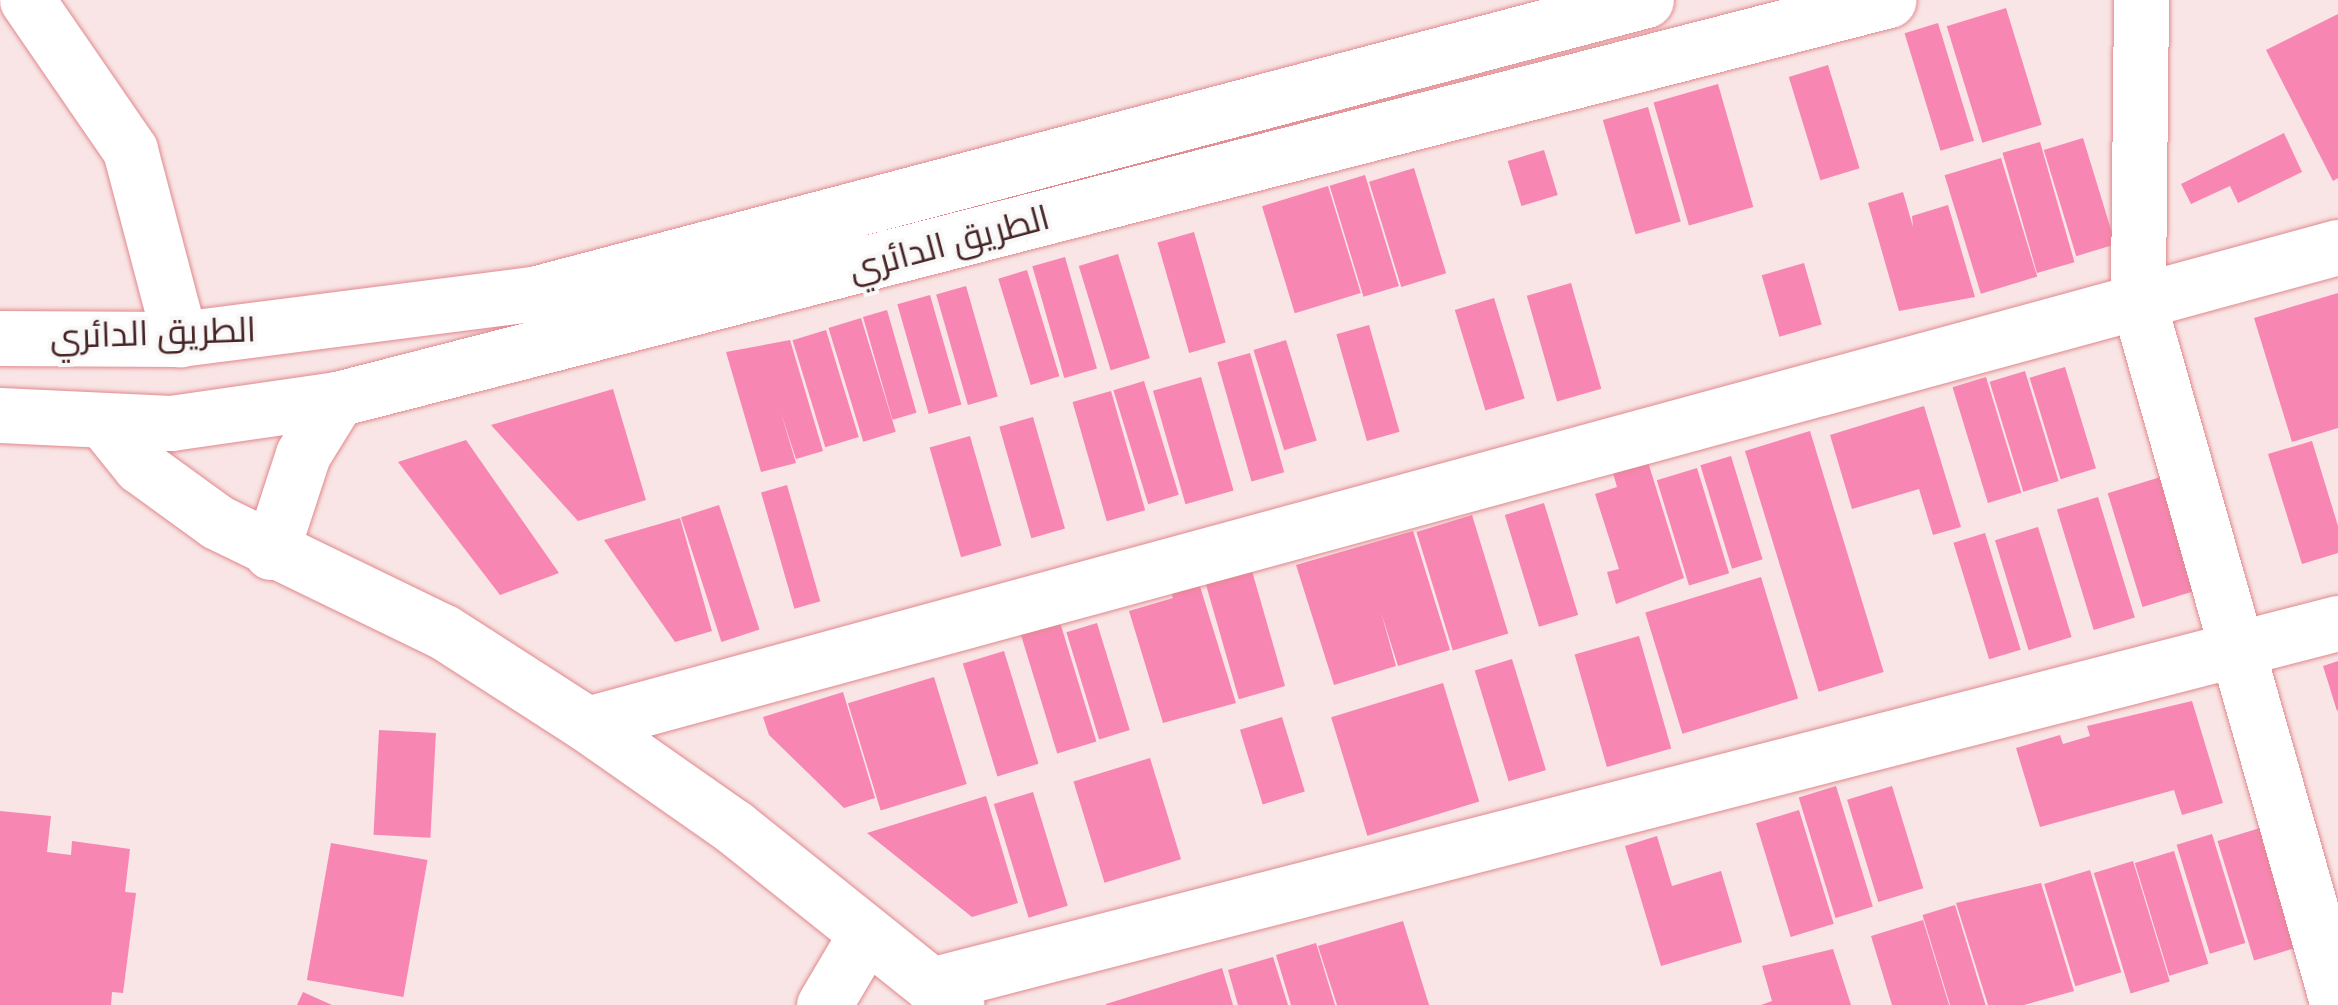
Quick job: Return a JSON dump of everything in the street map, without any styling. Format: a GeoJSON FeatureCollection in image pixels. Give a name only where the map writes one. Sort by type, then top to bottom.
{"type":"FeatureCollection","features":[{"type":"Feature","properties":{"kind":"street"},"geometry":{"type":"LineString","coordinates":[[27,0],[130,150],[180,339]]}},
{"type":"Feature","properties":{"kind":"street","name":"الطريق الدائري"},"geometry":{"type":"LineString","coordinates":[[0,338],[180,339],[537,292],[1646,0]]}},
{"type":"Feature","properties":{"kind":"street","name":"الطريق الدائري"},"geometry":{"type":"LineString","coordinates":[[0,416],[107,424],[171,423],[337,399],[1889,0]]}},
{"type":"Feature","properties":{"kind":"street"},"geometry":{"type":"LineString","coordinates":[[2141,0],[2138,301],[2237,649],[2324,998]]}},
{"type":"Feature","properties":{"kind":"street"},"geometry":{"type":"LineString","coordinates":[[587,724],[2338,247]]}},
{"type":"Feature","properties":{"kind":"street"},"geometry":{"type":"LineString","coordinates":[[271,552],[303,454],[337,399]]}},
{"type":"Feature","properties":{"kind":"street"},"geometry":{"type":"LineString","coordinates":[[107,424],[140,466],[271,552],[444,632],[587,724],[734,827],[944,995],[2338,623]]}},
{"type":"Feature","properties":{"kind":"street"},"geometry":{"type":"LineString","coordinates":[[824,1005],[866,934]]}},
{"type":"Feature","properties":{"kind":"building"},"geometry":{"type":"Polygon","coordinates":[[[2006,8],[2042,125],[1982,143],[1947,26],[2006,8]]]}},
{"type":"Feature","properties":{"kind":"building"},"geometry":{"type":"Polygon","coordinates":[[[2338,14],[2338,178],[2333,181],[2266,50],[2338,14]]]}},
{"type":"Feature","properties":{"kind":"building"},"geometry":{"type":"Polygon","coordinates":[[[1938,23],[1974,141],[1940,151],[1905,33],[1938,23]]]}},
{"type":"Feature","properties":{"kind":"building"},"geometry":{"type":"Polygon","coordinates":[[[1828,65],[1860,168],[1820,180],[1789,77],[1828,65]]]}},
{"type":"Feature","properties":{"kind":"building"},"geometry":{"type":"Polygon","coordinates":[[[1718,84],[1753,207],[1689,226],[1654,102],[1718,84]]]}},
{"type":"Feature","properties":{"kind":"building"},"geometry":{"type":"Polygon","coordinates":[[[1648,107],[1681,221],[1636,234],[1603,120],[1648,107]]]}},
{"type":"Feature","properties":{"kind":"building"},"geometry":{"type":"Polygon","coordinates":[[[2284,133],[2302,172],[2238,203],[2230,186],[2191,204],[2181,184],[2284,133]]]}},
{"type":"Feature","properties":{"kind":"building"},"geometry":{"type":"Polygon","coordinates":[[[2083,138],[2115,244],[2076,256],[2044,150],[2083,138]]]}},
{"type":"Feature","properties":{"kind":"building"},"geometry":{"type":"Polygon","coordinates":[[[2040,142],[2074,262],[2037,273],[2003,153],[2040,142]]]}},
{"type":"Feature","properties":{"kind":"building"},"geometry":{"type":"Polygon","coordinates":[[[1544,150],[1558,195],[1521,206],[1508,161],[1544,150]]]}},
{"type":"Feature","properties":{"kind":"building"},"geometry":{"type":"Polygon","coordinates":[[[2001,158],[2037,277],[1981,294],[1945,175],[2001,158]]]}},
{"type":"Feature","properties":{"kind":"building"},"geometry":{"type":"Polygon","coordinates":[[[1414,168],[1446,273],[1401,287],[1369,182],[1414,168]]]}},
{"type":"Feature","properties":{"kind":"building"},"geometry":{"type":"Polygon","coordinates":[[[1365,175],[1399,286],[1364,297],[1330,186],[1365,175]]]}},
{"type":"Feature","properties":{"kind":"building"},"geometry":{"type":"Polygon","coordinates":[[[1328,186],[1361,293],[1295,313],[1262,206],[1328,186]]]}},
{"type":"Feature","properties":{"kind":"building"},"geometry":{"type":"Polygon","coordinates":[[[1903,192],[1913,227],[1912,216],[1948,205],[1975,297],[1899,311],[1868,203],[1903,192]]]}},
{"type":"Feature","properties":{"kind":"building"},"geometry":{"type":"Polygon","coordinates":[[[1194,232],[1226,343],[1189,353],[1157,242],[1194,232]]]}},
{"type":"Feature","properties":{"kind":"building"},"geometry":{"type":"Polygon","coordinates":[[[1118,254],[1150,358],[1111,370],[1079,266],[1118,254]]]}},
{"type":"Feature","properties":{"kind":"building"},"geometry":{"type":"Polygon","coordinates":[[[1065,257],[1097,369],[1064,378],[1032,266],[1065,257]]]}},
{"type":"Feature","properties":{"kind":"building"},"geometry":{"type":"Polygon","coordinates":[[[1804,263],[1822,325],[1779,337],[1762,275],[1804,263]]]}},
{"type":"Feature","properties":{"kind":"building"},"geometry":{"type":"Polygon","coordinates":[[[1027,270],[1059,376],[1031,385],[998,279],[1027,270]]]}},
{"type":"Feature","properties":{"kind":"building"},"geometry":{"type":"Polygon","coordinates":[[[1571,283],[1601,389],[1557,401],[1527,296],[1571,283]]]}},
{"type":"Feature","properties":{"kind":"building"},"geometry":{"type":"Polygon","coordinates":[[[966,286],[998,397],[968,405],[936,295],[966,286]]]}},
{"type":"Feature","properties":{"kind":"building"},"geometry":{"type":"Polygon","coordinates":[[[2338,293],[2338,428],[2292,442],[2254,318],[2338,293]]]}},
{"type":"Feature","properties":{"kind":"building"},"geometry":{"type":"Polygon","coordinates":[[[930,295],[961,405],[929,414],[897,304],[930,295]]]}},
{"type":"Feature","properties":{"kind":"building"},"geometry":{"type":"Polygon","coordinates":[[[1494,298],[1525,398],[1485,410],[1455,310],[1494,298]]]}},
{"type":"Feature","properties":{"kind":"building"},"geometry":{"type":"Polygon","coordinates":[[[887,310],[916,413],[892,420],[863,317],[887,310]]]}},
{"type":"Feature","properties":{"kind":"building"},"geometry":{"type":"Polygon","coordinates":[[[861,318],[896,432],[863,442],[828,328],[861,318]]]}},
{"type":"Feature","properties":{"kind":"building"},"geometry":{"type":"Polygon","coordinates":[[[1369,325],[1400,432],[1367,441],[1336,334],[1369,325]]]}},
{"type":"Feature","properties":{"kind":"building"},"geometry":{"type":"Polygon","coordinates":[[[826,330],[859,437],[825,447],[793,340],[826,330]]]}},
{"type":"Feature","properties":{"kind":"building"},"geometry":{"type":"Polygon","coordinates":[[[790,340],[823,451],[796,459],[781,413],[796,463],[761,472],[726,352],[790,340]]]}},
{"type":"Feature","properties":{"kind":"building"},"geometry":{"type":"Polygon","coordinates":[[[1286,340],[1317,440],[1284,450],[1253,350],[1286,340]]]}},
{"type":"Feature","properties":{"kind":"building"},"geometry":{"type":"Polygon","coordinates":[[[1250,353],[1284,472],[1251,482],[1217,362],[1250,353]]]}},
{"type":"Feature","properties":{"kind":"building"},"geometry":{"type":"Polygon","coordinates":[[[2065,367],[2096,468],[2061,479],[2030,378],[2065,367]]]}},
{"type":"Feature","properties":{"kind":"building"},"geometry":{"type":"Polygon","coordinates":[[[2025,371],[2059,481],[2023,492],[1990,382],[2025,371]]]}},
{"type":"Feature","properties":{"kind":"building"},"geometry":{"type":"Polygon","coordinates":[[[1201,377],[1234,490],[1185,504],[1153,391],[1201,377]]]}},
{"type":"Feature","properties":{"kind":"building"},"geometry":{"type":"Polygon","coordinates":[[[1986,377],[2021,493],[1988,503],[1953,387],[1986,377]]]}},
{"type":"Feature","properties":{"kind":"building"},"geometry":{"type":"Polygon","coordinates":[[[1144,381],[1179,495],[1148,504],[1113,390],[1144,381]]]}},
{"type":"Feature","properties":{"kind":"building"},"geometry":{"type":"Polygon","coordinates":[[[613,389],[646,500],[578,521],[491,425],[613,389]]]}},
{"type":"Feature","properties":{"kind":"building"},"geometry":{"type":"Polygon","coordinates":[[[1111,391],[1145,510],[1107,521],[1073,402],[1111,391]]]}},
{"type":"Feature","properties":{"kind":"building"},"geometry":{"type":"Polygon","coordinates":[[[1924,406],[1961,527],[1933,535],[1919,489],[1852,509],[1830,435],[1924,406]]]}},
{"type":"Feature","properties":{"kind":"building"},"geometry":{"type":"Polygon","coordinates":[[[1033,417],[1065,529],[1031,538],[999,427],[1033,417]]]}},
{"type":"Feature","properties":{"kind":"building"},"geometry":{"type":"Polygon","coordinates":[[[1810,431],[1884,672],[1819,692],[1745,451],[1810,431]]]}},
{"type":"Feature","properties":{"kind":"building"},"geometry":{"type":"Polygon","coordinates":[[[970,436],[1001,546],[961,557],[930,448],[970,436]]]}},
{"type":"Feature","properties":{"kind":"building"},"geometry":{"type":"Polygon","coordinates":[[[466,440],[559,573],[500,595],[398,462],[466,440]]]}},
{"type":"Feature","properties":{"kind":"building"},"geometry":{"type":"Polygon","coordinates":[[[2312,441],[2338,526],[2338,553],[2302,564],[2268,454],[2312,441]]]}},
{"type":"Feature","properties":{"kind":"building"},"geometry":{"type":"Polygon","coordinates":[[[1731,456],[1763,559],[1732,569],[1700,465],[1731,456]]]}},
{"type":"Feature","properties":{"kind":"building"},"geometry":{"type":"Polygon","coordinates":[[[1648,462],[1684,578],[1616,604],[1607,572],[1619,569],[1595,494],[1617,487],[1613,473],[1648,462]]]}},
{"type":"Feature","properties":{"kind":"building"},"geometry":{"type":"Polygon","coordinates":[[[1697,468],[1729,573],[1689,585],[1657,480],[1697,468]]]}},
{"type":"Feature","properties":{"kind":"building"},"geometry":{"type":"Polygon","coordinates":[[[2167,475],[2202,589],[2143,607],[2108,493],[2167,475]]]}},
{"type":"Feature","properties":{"kind":"building"},"geometry":{"type":"Polygon","coordinates":[[[787,485],[820,601],[794,609],[761,492],[787,485]]]}},
{"type":"Feature","properties":{"kind":"building"},"geometry":{"type":"Polygon","coordinates":[[[2098,497],[2135,617],[2094,630],[2057,510],[2098,497]]]}},
{"type":"Feature","properties":{"kind":"building"},"geometry":{"type":"Polygon","coordinates":[[[1544,503],[1578,615],[1539,627],[1505,515],[1544,503]]]}},
{"type":"Feature","properties":{"kind":"building"},"geometry":{"type":"Polygon","coordinates":[[[719,505],[759,630],[721,642],[681,517],[719,505]]]}},
{"type":"Feature","properties":{"kind":"building"},"geometry":{"type":"Polygon","coordinates":[[[1472,515],[1508,634],[1453,651],[1417,532],[1472,515]]]}},
{"type":"Feature","properties":{"kind":"building"},"geometry":{"type":"Polygon","coordinates":[[[680,518],[712,631],[675,642],[604,540],[680,518]]]}},
{"type":"Feature","properties":{"kind":"building"},"geometry":{"type":"Polygon","coordinates":[[[2038,527],[2072,637],[2029,650],[1995,540],[2038,527]]]}},
{"type":"Feature","properties":{"kind":"building"},"geometry":{"type":"Polygon","coordinates":[[[1413,531],[1450,650],[1398,666],[1381,612],[1396,666],[1334,685],[1296,565],[1413,531]]]}},
{"type":"Feature","properties":{"kind":"building"},"geometry":{"type":"Polygon","coordinates":[[[1985,533],[2021,650],[1989,659],[1953,543],[1985,533]]]}},
{"type":"Feature","properties":{"kind":"building"},"geometry":{"type":"Polygon","coordinates":[[[1250,564],[1285,686],[1239,699],[1204,577],[1250,564]]]}},
{"type":"Feature","properties":{"kind":"building"},"geometry":{"type":"Polygon","coordinates":[[[1761,577],[1798,698],[1682,734],[1645,612],[1761,577]]]}},
{"type":"Feature","properties":{"kind":"building"},"geometry":{"type":"Polygon","coordinates":[[[1198,580],[1236,703],[1163,723],[1129,611],[1173,598],[1170,589],[1198,580]]]}},
{"type":"Feature","properties":{"kind":"building"},"geometry":{"type":"Polygon","coordinates":[[[1059,619],[1096,741],[1057,753],[1020,631],[1059,619]]]}},
{"type":"Feature","properties":{"kind":"building"},"geometry":{"type":"Polygon","coordinates":[[[1097,623],[1130,730],[1099,739],[1066,632],[1097,623]]]}},
{"type":"Feature","properties":{"kind":"building"},"geometry":{"type":"Polygon","coordinates":[[[1639,636],[1671,748],[1607,767],[1575,654],[1639,636]]]}},
{"type":"Feature","properties":{"kind":"building"},"geometry":{"type":"Polygon","coordinates":[[[1004,651],[1038,764],[997,776],[963,664],[1004,651]]]}},
{"type":"Feature","properties":{"kind":"building"},"geometry":{"type":"Polygon","coordinates":[[[1512,659],[1546,770],[1509,781],[1475,670],[1512,659]]]}},
{"type":"Feature","properties":{"kind":"building"},"geometry":{"type":"Polygon","coordinates":[[[2338,661],[2338,710],[2337,711],[2323,666],[2338,661]]]}},
{"type":"Feature","properties":{"kind":"building"},"geometry":{"type":"Polygon","coordinates":[[[934,677],[967,784],[881,810],[848,703],[934,677]]]}},
{"type":"Feature","properties":{"kind":"building"},"geometry":{"type":"Polygon","coordinates":[[[1443,683],[1479,802],[1367,836],[1331,717],[1443,683]]]}},
{"type":"Feature","properties":{"kind":"building"},"geometry":{"type":"Polygon","coordinates":[[[843,692],[875,798],[844,808],[769,735],[763,717],[843,692]]]}},
{"type":"Feature","properties":{"kind":"building"},"geometry":{"type":"Polygon","coordinates":[[[2192,701],[2223,803],[2182,815],[2174,790],[2040,827],[2016,748],[2060,735],[2063,744],[2090,736],[2087,726],[2192,701]]]}},
{"type":"Feature","properties":{"kind":"building"},"geometry":{"type":"Polygon","coordinates":[[[1282,717],[1305,792],[1263,804],[1240,730],[1282,717]]]}},
{"type":"Feature","properties":{"kind":"building"},"geometry":{"type":"Polygon","coordinates":[[[379,730],[436,733],[430,838],[374,835],[379,730]]]}},
{"type":"Feature","properties":{"kind":"building"},"geometry":{"type":"Polygon","coordinates":[[[1150,758],[1181,859],[1104,883],[1073,781],[1150,758]]]}},
{"type":"Feature","properties":{"kind":"building"},"geometry":{"type":"Polygon","coordinates":[[[1836,786],[1873,906],[1836,918],[1799,797],[1836,786]]]}},
{"type":"Feature","properties":{"kind":"building"},"geometry":{"type":"Polygon","coordinates":[[[1892,786],[1923,888],[1878,902],[1847,800],[1892,786]]]}},
{"type":"Feature","properties":{"kind":"building"},"geometry":{"type":"Polygon","coordinates":[[[1033,792],[1068,906],[1029,918],[994,804],[1033,792]]]}},
{"type":"Feature","properties":{"kind":"building"},"geometry":{"type":"Polygon","coordinates":[[[986,796],[1018,903],[972,917],[867,833],[986,796]]]}},
{"type":"Feature","properties":{"kind":"building"},"geometry":{"type":"Polygon","coordinates":[[[1799,810],[1834,924],[1791,937],[1756,823],[1799,810]]]}},
{"type":"Feature","properties":{"kind":"building"},"geometry":{"type":"Polygon","coordinates":[[[0,811],[51,816],[47,852],[71,855],[72,841],[130,849],[125,892],[136,893],[123,993],[112,992],[111,1005],[0,1005],[0,811]]]}},
{"type":"Feature","properties":{"kind":"building"},"geometry":{"type":"Polygon","coordinates":[[[2273,824],[2310,944],[2254,960],[2218,841],[2273,824]]]}},
{"type":"Feature","properties":{"kind":"building"},"geometry":{"type":"Polygon","coordinates":[[[2212,834],[2245,943],[2210,954],[2177,845],[2212,834]]]}},
{"type":"Feature","properties":{"kind":"building"},"geometry":{"type":"Polygon","coordinates":[[[1657,836],[1672,886],[1721,871],[1742,942],[1661,966],[1625,846],[1657,836]]]}},
{"type":"Feature","properties":{"kind":"building"},"geometry":{"type":"Polygon","coordinates":[[[331,843],[428,860],[403,997],[307,980],[331,843]]]}},
{"type":"Feature","properties":{"kind":"building"},"geometry":{"type":"Polygon","coordinates":[[[2174,851],[2208,964],[2169,976],[2135,863],[2174,851]]]}},
{"type":"Feature","properties":{"kind":"building"},"geometry":{"type":"Polygon","coordinates":[[[2133,861],[2170,981],[2131,993],[2094,873],[2133,861]]]}},
{"type":"Feature","properties":{"kind":"building"},"geometry":{"type":"Polygon","coordinates":[[[2090,870],[2121,972],[2075,986],[2044,884],[2090,870]]]}},
{"type":"Feature","properties":{"kind":"building"},"geometry":{"type":"Polygon","coordinates":[[[2041,883],[2074,991],[2024,1005],[1988,1005],[1956,903],[2041,883]]]}},
{"type":"Feature","properties":{"kind":"building"},"geometry":{"type":"Polygon","coordinates":[[[1955,905],[1986,1005],[1950,1005],[1922,915],[1955,905]]]}},
{"type":"Feature","properties":{"kind":"building"},"geometry":{"type":"Polygon","coordinates":[[[1923,920],[1949,1005],[1892,1005],[1871,936],[1923,920]]]}},
{"type":"Feature","properties":{"kind":"building"},"geometry":{"type":"Polygon","coordinates":[[[1403,921],[1429,1005],[1337,1005],[1318,946],[1403,921]]]}},
{"type":"Feature","properties":{"kind":"building"},"geometry":{"type":"Polygon","coordinates":[[[1316,943],[1335,1005],[1291,1005],[1276,955],[1316,943]]]}},
{"type":"Feature","properties":{"kind":"building"},"geometry":{"type":"Polygon","coordinates":[[[1833,949],[1851,1005],[1761,1005],[1772,1001],[1762,966],[1833,949]]]}},
{"type":"Feature","properties":{"kind":"building"},"geometry":{"type":"Polygon","coordinates":[[[1273,957],[1288,1005],[1238,1005],[1228,970],[1273,957]]]}},
{"type":"Feature","properties":{"kind":"building"},"geometry":{"type":"Polygon","coordinates":[[[1222,968],[1233,1005],[1106,1005],[1106,1004],[1222,968]]]}},
{"type":"Feature","properties":{"kind":"building"},"geometry":{"type":"Polygon","coordinates":[[[303,992],[332,1005],[297,1005],[303,992]]]}}]}
